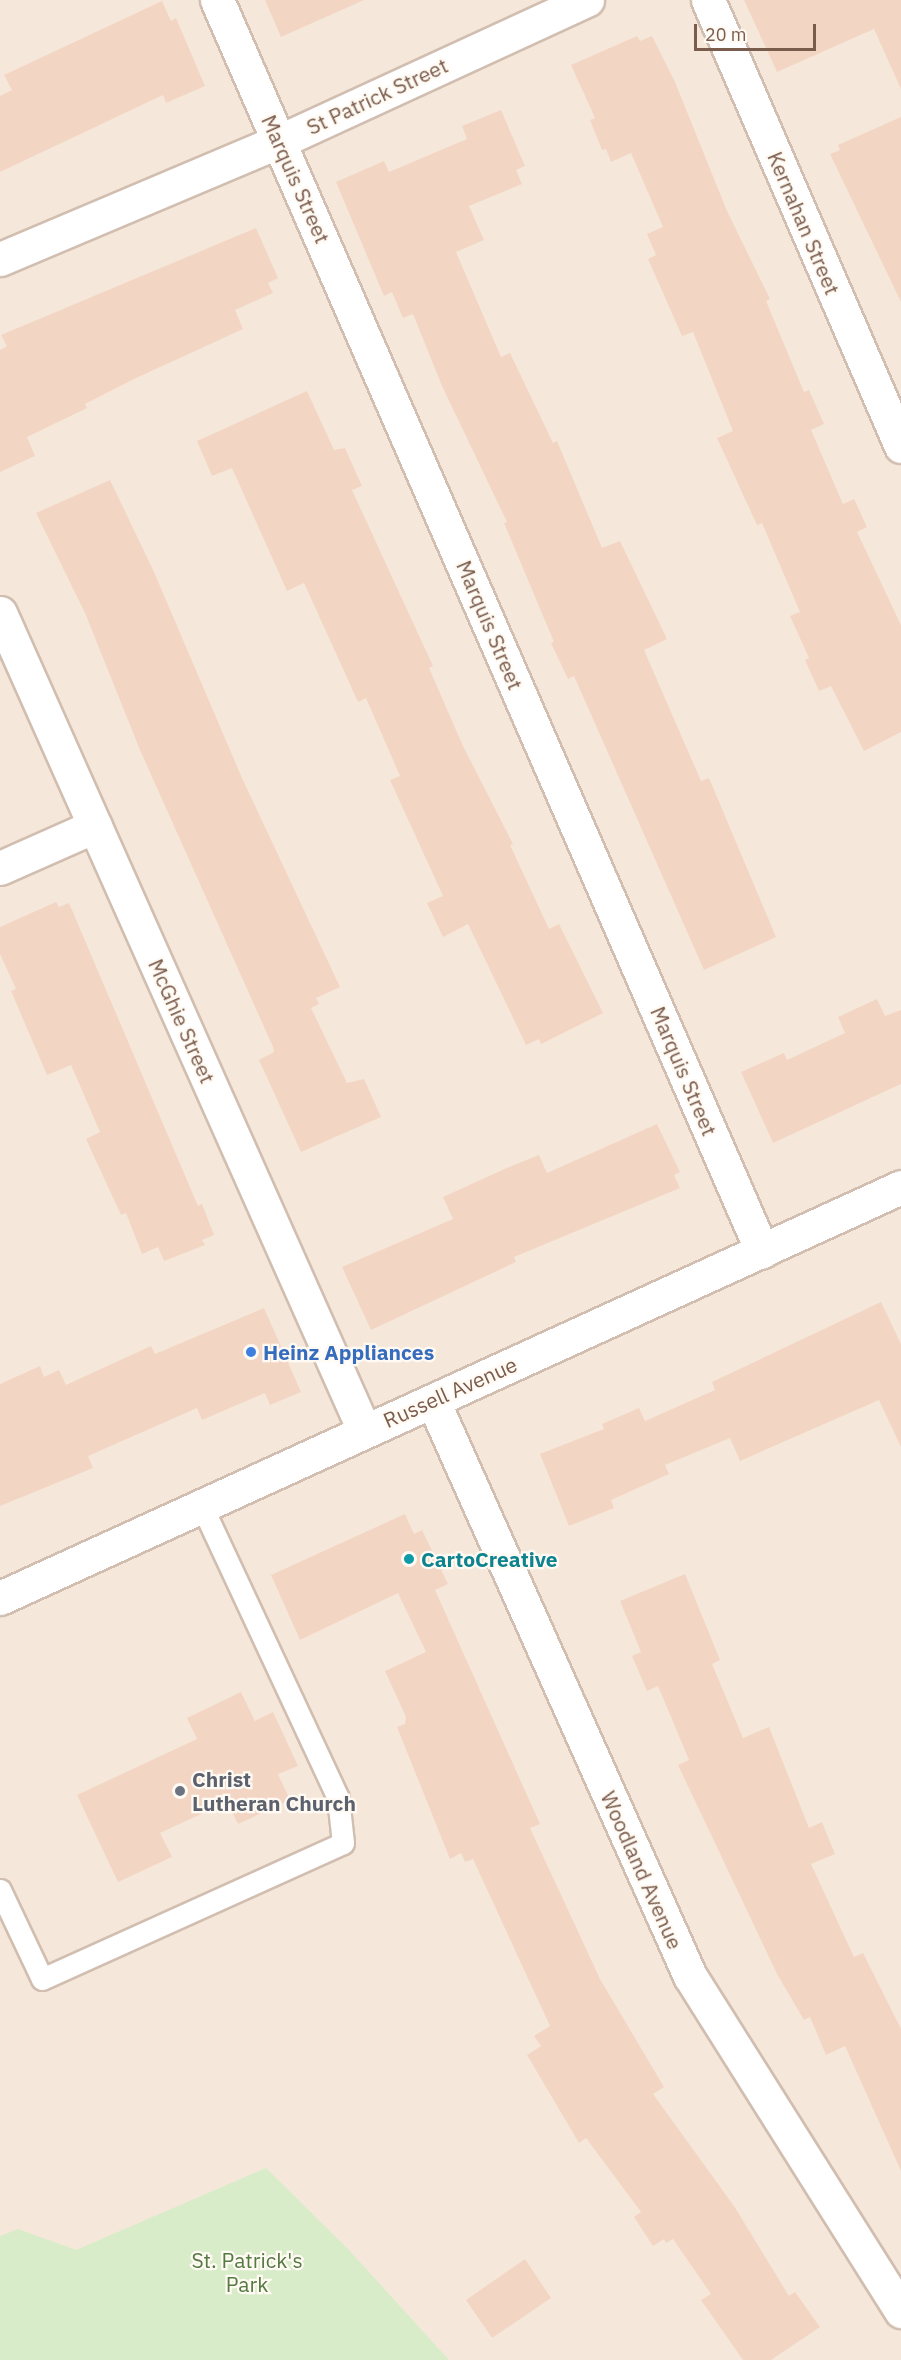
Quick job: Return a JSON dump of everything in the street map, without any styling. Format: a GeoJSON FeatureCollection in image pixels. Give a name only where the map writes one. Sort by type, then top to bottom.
{"type":"FeatureCollection","features":[{"type":"Feature","properties":{"kind":"street","name":"Marquis Street"},"geometry":{"type":"LineString","coordinates":[[217,0],[762,1251]]}},
{"type":"Feature","properties":{"kind":"street","name":"St Patrick Street"},"geometry":{"type":"LineString","coordinates":[[0,260],[280,141],[587,0]]}},
{"type":"Feature","properties":{"kind":"street","name":"Kernahan Street"},"geometry":{"type":"LineString","coordinates":[[708,0],[901,446]]}},
{"type":"Feature","properties":{"kind":"street","name":"McGhie Street"},"geometry":{"type":"LineString","coordinates":[[0,613],[364,1430]]}},
{"type":"Feature","properties":{"kind":"street"},"geometry":{"type":"LineString","coordinates":[[0,868],[95,826]]}},
{"type":"Feature","properties":{"kind":"street","name":"Russell Avenue"},"geometry":{"type":"LineString","coordinates":[[0,1598],[201,1504],[433,1401],[901,1187]]}},
{"type":"Feature","properties":{"kind":"street","name":"Woodland Avenue"},"geometry":{"type":"LineString","coordinates":[[433,1401],[690,1976],[901,2311]]}},
{"type":"Feature","properties":{"kind":"lane"},"geometry":{"type":"LineString","coordinates":[[0,1890],[42,1979],[343,1843],[338,1798],[201,1504]]}},
{"type":"Feature","properties":{"kind":"shaded area"},"geometry":{"type":"Polygon","coordinates":[[[0,0],[901,0],[901,2360],[0,2360],[0,0]]]}},
{"type":"Feature","properties":{"kind":"green space","name":"St. Patrick's Park"},"geometry":{"type":"Polygon","coordinates":[[[266,2168],[348,2249],[449,2360],[0,2360],[0,2236],[18,2229],[76,2250],[266,2168]]]}},
{"type":"Feature","properties":{"kind":"building"},"geometry":{"type":"Polygon","coordinates":[[[265,0],[364,0],[281,37],[265,0]]]}},
{"type":"Feature","properties":{"kind":"building"},"geometry":{"type":"Polygon","coordinates":[[[744,0],[901,0],[901,89],[874,29],[777,72],[744,0]]]}},
{"type":"Feature","properties":{"kind":"building"},"geometry":{"type":"Polygon","coordinates":[[[162,1],[171,21],[176,18],[205,86],[166,103],[163,95],[0,172],[0,96],[12,90],[4,75],[162,1]]]}},
{"type":"Feature","properties":{"kind":"building"},"geometry":{"type":"Polygon","coordinates":[[[637,36],[640,41],[652,36],[675,82],[727,211],[770,299],[766,301],[804,392],[809,390],[824,424],[811,430],[843,504],[854,499],[867,527],[857,532],[901,625],[901,732],[864,751],[831,686],[819,691],[805,660],[809,658],[790,616],[800,612],[762,523],[757,525],[717,438],[733,431],[693,332],[682,336],[648,259],[656,255],[647,234],[663,227],[631,153],[611,162],[606,149],[602,150],[590,120],[595,118],[571,65],[637,36]]]}},
{"type":"Feature","properties":{"kind":"building"},"geometry":{"type":"Polygon","coordinates":[[[501,110],[525,166],[516,170],[522,184],[469,206],[484,240],[456,252],[501,357],[510,353],[553,443],[557,441],[602,548],[620,541],[667,639],[644,650],[701,781],[709,778],[776,937],[704,970],[574,676],[568,679],[551,643],[554,642],[504,523],[507,522],[442,386],[413,314],[403,318],[392,292],[384,296],[336,182],[384,161],[389,172],[467,139],[462,126],[501,110]]]}},
{"type":"Feature","properties":{"kind":"building"},"geometry":{"type":"Polygon","coordinates":[[[901,117],[901,302],[830,154],[840,150],[838,145],[901,117]]]}},
{"type":"Feature","properties":{"kind":"building"},"geometry":{"type":"Polygon","coordinates":[[[256,228],[278,278],[268,283],[273,293],[235,310],[243,329],[134,379],[85,404],[87,408],[27,437],[35,456],[0,472],[0,350],[7,346],[1,335],[256,228]]]}},
{"type":"Feature","properties":{"kind":"building"},"geometry":{"type":"Polygon","coordinates":[[[307,391],[334,450],[345,448],[362,486],[352,490],[433,666],[429,668],[463,746],[513,844],[510,845],[549,929],[559,924],[603,1013],[541,1044],[539,1039],[526,1045],[468,924],[443,937],[427,903],[443,896],[390,780],[400,776],[366,698],[358,702],[304,583],[287,591],[232,468],[212,476],[197,441],[307,391]]]}},
{"type":"Feature","properties":{"kind":"building"},"geometry":{"type":"Polygon","coordinates":[[[110,480],[154,572],[242,778],[340,987],[316,998],[319,1004],[311,1008],[347,1083],[364,1079],[381,1117],[301,1152],[259,1060],[274,1052],[273,1047],[140,750],[85,613],[36,513],[110,480]]]}},
{"type":"Feature","properties":{"kind":"building"},"geometry":{"type":"Polygon","coordinates":[[[56,902],[59,907],[69,903],[198,1206],[202,1204],[214,1235],[202,1240],[205,1245],[164,1261],[158,1247],[142,1254],[126,1213],[121,1215],[86,1139],[100,1132],[71,1065],[47,1075],[11,991],[16,989],[0,954],[0,927],[56,902]]]}},
{"type":"Feature","properties":{"kind":"building"},"geometry":{"type":"Polygon","coordinates":[[[877,999],[885,1016],[901,1010],[901,1084],[773,1143],[741,1072],[784,1053],[787,1060],[845,1033],[838,1017],[877,999]]]}},
{"type":"Feature","properties":{"kind":"building"},"geometry":{"type":"Polygon","coordinates":[[[657,1124],[680,1172],[674,1175],[680,1188],[514,1257],[516,1262],[371,1330],[342,1267],[453,1219],[443,1197],[509,1167],[539,1155],[547,1173],[657,1124]]]}},
{"type":"Feature","properties":{"kind":"building"},"geometry":{"type":"Polygon","coordinates":[[[881,1302],[901,1344],[901,1447],[879,1400],[740,1461],[730,1438],[665,1465],[669,1474],[611,1500],[614,1508],[569,1526],[540,1454],[604,1429],[602,1424],[639,1408],[645,1421],[715,1390],[712,1382],[881,1302]]]}},
{"type":"Feature","properties":{"kind":"building"},"geometry":{"type":"Polygon","coordinates":[[[264,1308],[301,1392],[270,1405],[265,1393],[202,1420],[197,1408],[88,1456],[93,1468],[0,1506],[0,1384],[40,1366],[44,1377],[59,1370],[66,1385],[151,1346],[155,1354],[264,1308]]]}},
{"type":"Feature","properties":{"kind":"building"},"geometry":{"type":"Polygon","coordinates":[[[405,1514],[414,1534],[422,1530],[448,1584],[435,1590],[540,1824],[530,1828],[600,1979],[664,2087],[653,2094],[734,2206],[789,2296],[795,2292],[820,2327],[771,2360],[743,2360],[701,2300],[711,2294],[673,2239],[666,2243],[664,2239],[653,2246],[634,2217],[641,2212],[586,2138],[579,2143],[527,2055],[541,2046],[534,2036],[550,2026],[473,1859],[465,1862],[461,1853],[450,1859],[397,1727],[405,1724],[406,1717],[385,1671],[426,1652],[398,1593],[300,1640],[271,1575],[405,1514]]]}},
{"type":"Feature","properties":{"kind":"building"},"geometry":{"type":"Polygon","coordinates":[[[685,1574],[720,1660],[712,1664],[743,1738],[769,1727],[809,1828],[822,1822],[835,1854],[811,1864],[854,1957],[863,1953],[901,2029],[901,2171],[845,2046],[826,2055],[810,2017],[804,2020],[777,1974],[678,1765],[689,1760],[658,1686],[647,1691],[632,1656],[641,1652],[620,1601],[685,1574]]]}},
{"type":"Feature","properties":{"kind":"building","name":"Christ Lutheran Church"},"geometry":{"type":"Polygon","coordinates":[[[241,1692],[255,1721],[273,1712],[298,1766],[278,1774],[290,1800],[238,1824],[227,1802],[160,1833],[172,1857],[118,1882],[77,1795],[197,1739],[187,1718],[241,1692]]]}},
{"type":"Feature","properties":{"kind":"building"},"geometry":{"type":"Polygon","coordinates":[[[525,2259],[551,2298],[492,2338],[466,2300],[525,2259]]]}},
{"type":"Feature","properties":{"kind":"place","name":"Heinz Appliances"},"geometry":{"type":"Point","coordinates":[251,1352]}},
{"type":"Feature","properties":{"kind":"place","name":"CartoCreative"},"geometry":{"type":"Point","coordinates":[409,1559]}},
{"type":"Feature","properties":{"kind":"place","name":"Christ Lutheran Church"},"geometry":{"type":"Point","coordinates":[180,1791]}}]}
